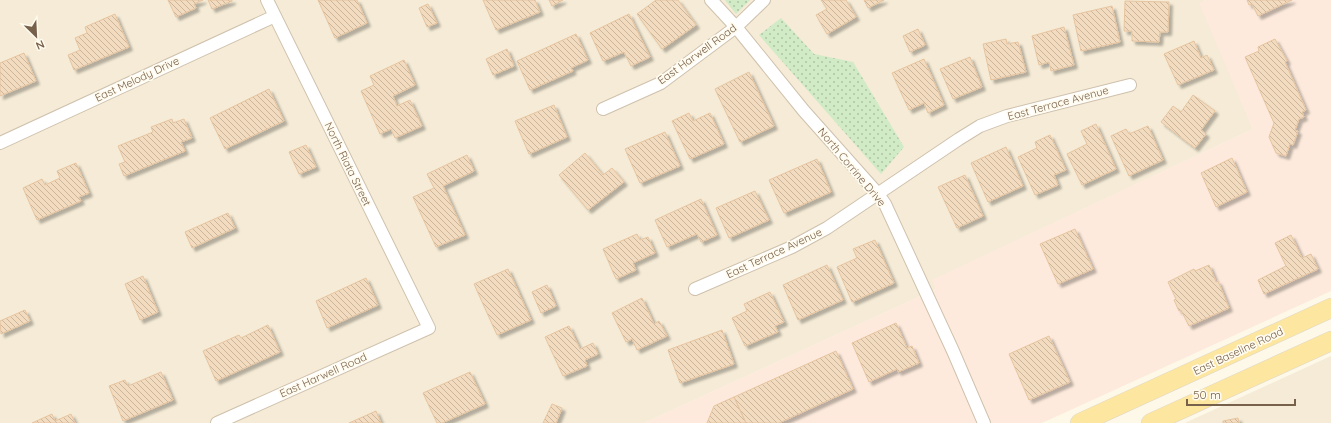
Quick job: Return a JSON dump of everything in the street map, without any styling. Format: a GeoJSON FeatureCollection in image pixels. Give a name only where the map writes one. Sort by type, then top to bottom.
{"type":"FeatureCollection","features":[{"type":"Feature","properties":{"kind":"main road","name":"East Baseline Road"},"geometry":{"type":"LineString","coordinates":[[1080,423],[1331,308]]}},
{"type":"Feature","properties":{"kind":"main road"},"geometry":{"type":"LineString","coordinates":[[1151,423],[1331,341]]}},
{"type":"Feature","properties":{"kind":"street","name":"North Riata Street"},"geometry":{"type":"LineString","coordinates":[[267,0],[429,328]]}},
{"type":"Feature","properties":{"kind":"street","name":"North Corrine Drive"},"geometry":{"type":"LineString","coordinates":[[711,0],[736,27],[804,111],[878,194],[892,218],[984,423]]}},
{"type":"Feature","properties":{"kind":"street","name":"East Harwell Road"},"geometry":{"type":"LineString","coordinates":[[603,109],[661,83],[736,27],[764,0]]}},
{"type":"Feature","properties":{"kind":"street","name":"East Melody Drive"},"geometry":{"type":"LineString","coordinates":[[0,143],[274,16]]}},
{"type":"Feature","properties":{"kind":"street","name":"East Terrace Avenue"},"geometry":{"type":"LineString","coordinates":[[694,289],[792,247],[827,228],[980,126],[1007,116],[1130,85]]}},
{"type":"Feature","properties":{"kind":"street","name":"East Harwell Road"},"geometry":{"type":"LineString","coordinates":[[217,423],[429,328]]}},
{"type":"Feature","properties":{"kind":"shaded area"},"geometry":{"type":"Polygon","coordinates":[[[0,0],[1206,0],[1200,3],[1253,129],[933,280],[936,289],[644,423],[0,423],[0,0]]]}},
{"type":"Feature","properties":{"kind":"shaded area"},"geometry":{"type":"Polygon","coordinates":[[[1206,0],[1331,0],[1331,291],[1042,423],[644,423],[936,289],[932,280],[1253,129],[1199,3],[1206,0]]]}},
{"type":"Feature","properties":{"kind":"shaded area"},"geometry":{"type":"Polygon","coordinates":[[[1331,356],[1331,423],[1185,423],[1331,356]]]}},
{"type":"Feature","properties":{"kind":"green space"},"geometry":{"type":"Polygon","coordinates":[[[725,0],[750,0],[736,14],[725,0]]]}},
{"type":"Feature","properties":{"kind":"green space"},"geometry":{"type":"Polygon","coordinates":[[[781,18],[814,54],[853,62],[904,147],[881,174],[759,35],[781,18]]]}},
{"type":"Feature","properties":{"kind":"building"},"geometry":{"type":"Polygon","coordinates":[[[168,0],[203,0],[194,4],[196,8],[176,17],[168,0]]]}},
{"type":"Feature","properties":{"kind":"building"},"geometry":{"type":"Polygon","coordinates":[[[208,0],[232,0],[232,1],[212,9],[208,0]]]}},
{"type":"Feature","properties":{"kind":"building"},"geometry":{"type":"Polygon","coordinates":[[[318,0],[357,0],[367,23],[335,38],[318,0]]]}},
{"type":"Feature","properties":{"kind":"building"},"geometry":{"type":"Polygon","coordinates":[[[483,0],[535,0],[540,12],[496,30],[483,0]]]}},
{"type":"Feature","properties":{"kind":"building"},"geometry":{"type":"Polygon","coordinates":[[[549,0],[563,0],[552,6],[549,0]]]}},
{"type":"Feature","properties":{"kind":"building"},"geometry":{"type":"Polygon","coordinates":[[[656,0],[678,0],[696,25],[662,49],[637,14],[656,0]]]}},
{"type":"Feature","properties":{"kind":"building"},"geometry":{"type":"Polygon","coordinates":[[[821,0],[846,0],[856,17],[827,34],[816,15],[827,9],[821,0]]]}},
{"type":"Feature","properties":{"kind":"building"},"geometry":{"type":"Polygon","coordinates":[[[864,0],[884,0],[868,8],[864,0]]]}},
{"type":"Feature","properties":{"kind":"building"},"geometry":{"type":"Polygon","coordinates":[[[1247,0],[1292,0],[1258,16],[1252,4],[1249,5],[1247,0]]]}},
{"type":"Feature","properties":{"kind":"building"},"geometry":{"type":"Polygon","coordinates":[[[1125,1],[1169,2],[1168,32],[1160,32],[1159,42],[1132,41],[1132,31],[1124,31],[1125,1]]]}},
{"type":"Feature","properties":{"kind":"building"},"geometry":{"type":"Polygon","coordinates":[[[428,4],[437,23],[427,27],[419,8],[428,4]]]}},
{"type":"Feature","properties":{"kind":"building"},"geometry":{"type":"Polygon","coordinates":[[[1112,6],[1120,42],[1081,51],[1073,15],[1112,6]]]}},
{"type":"Feature","properties":{"kind":"building"},"geometry":{"type":"Polygon","coordinates":[[[115,14],[129,47],[74,70],[68,55],[80,50],[75,38],[87,33],[85,27],[115,14]]]}},
{"type":"Feature","properties":{"kind":"building"},"geometry":{"type":"Polygon","coordinates":[[[629,14],[650,57],[631,66],[624,52],[603,61],[590,33],[629,14]]]}},
{"type":"Feature","properties":{"kind":"building"},"geometry":{"type":"Polygon","coordinates":[[[1064,27],[1074,65],[1051,71],[1049,62],[1039,65],[1032,36],[1064,27]]]}},
{"type":"Feature","properties":{"kind":"building"},"geometry":{"type":"Polygon","coordinates":[[[918,29],[925,45],[910,52],[903,36],[918,29]]]}},
{"type":"Feature","properties":{"kind":"building"},"geometry":{"type":"Polygon","coordinates":[[[576,34],[588,60],[571,68],[573,71],[530,90],[517,61],[576,34]]]}},
{"type":"Feature","properties":{"kind":"building"},"geometry":{"type":"Polygon","coordinates":[[[1006,39],[1007,44],[1018,42],[1026,72],[991,80],[983,44],[1006,39]]]}},
{"type":"Feature","properties":{"kind":"building"},"geometry":{"type":"Polygon","coordinates":[[[1275,39],[1287,61],[1285,62],[1306,110],[1302,112],[1304,117],[1299,119],[1295,130],[1298,131],[1293,145],[1290,144],[1286,156],[1276,153],[1269,137],[1274,123],[1245,57],[1259,51],[1258,47],[1275,39]]]}},
{"type":"Feature","properties":{"kind":"building"},"geometry":{"type":"Polygon","coordinates":[[[1194,41],[1201,58],[1207,55],[1214,70],[1178,85],[1164,54],[1194,41]]]}},
{"type":"Feature","properties":{"kind":"building"},"geometry":{"type":"Polygon","coordinates":[[[507,49],[514,66],[493,75],[486,59],[507,49]]]}},
{"type":"Feature","properties":{"kind":"building"},"geometry":{"type":"Polygon","coordinates":[[[24,53],[36,81],[0,96],[0,63],[24,53]]]}},
{"type":"Feature","properties":{"kind":"building"},"geometry":{"type":"Polygon","coordinates":[[[970,57],[982,87],[953,99],[940,69],[970,57]]]}},
{"type":"Feature","properties":{"kind":"building"},"geometry":{"type":"Polygon","coordinates":[[[924,59],[944,105],[928,113],[924,103],[909,110],[892,73],[924,59]]]}},
{"type":"Feature","properties":{"kind":"building"},"geometry":{"type":"Polygon","coordinates":[[[404,60],[415,85],[393,96],[397,106],[410,100],[422,126],[395,138],[391,129],[380,134],[361,91],[374,85],[370,76],[404,60]]]}},
{"type":"Feature","properties":{"kind":"building"},"geometry":{"type":"Polygon","coordinates":[[[749,72],[774,126],[740,142],[715,89],[749,72]]]}},
{"type":"Feature","properties":{"kind":"building"},"geometry":{"type":"Polygon","coordinates":[[[269,89],[284,121],[225,149],[210,118],[269,89]]]}},
{"type":"Feature","properties":{"kind":"building"},"geometry":{"type":"Polygon","coordinates":[[[1193,95],[1215,111],[1201,130],[1206,134],[1195,148],[1161,122],[1173,106],[1181,112],[1193,95]]]}},
{"type":"Feature","properties":{"kind":"building"},"geometry":{"type":"Polygon","coordinates":[[[554,105],[567,137],[529,154],[515,121],[554,105]]]}},
{"type":"Feature","properties":{"kind":"building"},"geometry":{"type":"Polygon","coordinates":[[[689,113],[693,121],[710,113],[724,144],[690,159],[672,121],[689,113]]]}},
{"type":"Feature","properties":{"kind":"building"},"geometry":{"type":"Polygon","coordinates":[[[172,119],[173,123],[184,119],[192,138],[181,142],[185,151],[124,176],[119,164],[125,162],[118,146],[153,132],[151,127],[172,119]]]}},
{"type":"Feature","properties":{"kind":"building"},"geometry":{"type":"Polygon","coordinates":[[[1096,124],[1116,169],[1082,185],[1067,154],[1087,144],[1081,131],[1096,124]]]}},
{"type":"Feature","properties":{"kind":"building"},"geometry":{"type":"Polygon","coordinates":[[[1148,126],[1163,160],[1129,176],[1111,136],[1126,129],[1129,134],[1148,126]]]}},
{"type":"Feature","properties":{"kind":"building"},"geometry":{"type":"Polygon","coordinates":[[[665,132],[680,166],[640,183],[625,149],[665,132]]]}},
{"type":"Feature","properties":{"kind":"building"},"geometry":{"type":"Polygon","coordinates":[[[1050,135],[1066,170],[1054,175],[1058,185],[1035,195],[1018,157],[1037,148],[1035,142],[1050,135]]]}},
{"type":"Feature","properties":{"kind":"building"},"geometry":{"type":"Polygon","coordinates":[[[306,145],[316,167],[299,174],[289,152],[306,145]]]}},
{"type":"Feature","properties":{"kind":"building"},"geometry":{"type":"Polygon","coordinates":[[[1006,147],[1023,186],[988,202],[971,163],[1006,147]]]}},
{"type":"Feature","properties":{"kind":"building"},"geometry":{"type":"Polygon","coordinates":[[[585,153],[603,175],[612,168],[624,182],[588,210],[559,175],[585,153]]]}},
{"type":"Feature","properties":{"kind":"building"},"geometry":{"type":"Polygon","coordinates":[[[467,155],[474,171],[443,186],[465,235],[436,247],[413,197],[434,188],[427,174],[467,155]]]}},
{"type":"Feature","properties":{"kind":"building"},"geometry":{"type":"Polygon","coordinates":[[[1232,158],[1247,192],[1216,207],[1201,173],[1232,158]]]}},
{"type":"Feature","properties":{"kind":"building"},"geometry":{"type":"Polygon","coordinates":[[[817,159],[831,192],[784,213],[769,180],[817,159]]]}},
{"type":"Feature","properties":{"kind":"building"},"geometry":{"type":"Polygon","coordinates":[[[76,163],[89,193],[79,197],[81,201],[37,220],[23,188],[42,179],[45,185],[60,178],[57,171],[76,163]]]}},
{"type":"Feature","properties":{"kind":"building"},"geometry":{"type":"Polygon","coordinates":[[[965,175],[983,216],[957,228],[938,187],[965,175]]]}},
{"type":"Feature","properties":{"kind":"building"},"geometry":{"type":"Polygon","coordinates":[[[755,191],[769,220],[729,238],[716,208],[755,191]]]}},
{"type":"Feature","properties":{"kind":"building"},"geometry":{"type":"Polygon","coordinates":[[[701,199],[717,235],[701,242],[697,234],[667,247],[655,220],[701,199]]]}},
{"type":"Feature","properties":{"kind":"building"},"geometry":{"type":"Polygon","coordinates":[[[228,213],[235,228],[192,248],[185,232],[228,213]]]}},
{"type":"Feature","properties":{"kind":"building"},"geometry":{"type":"Polygon","coordinates":[[[1075,229],[1093,269],[1058,284],[1040,244],[1075,229]]]}},
{"type":"Feature","properties":{"kind":"building"},"geometry":{"type":"Polygon","coordinates":[[[637,234],[640,240],[648,237],[655,253],[633,263],[636,270],[616,279],[603,249],[637,234]]]}},
{"type":"Feature","properties":{"kind":"building"},"geometry":{"type":"Polygon","coordinates":[[[1291,235],[1302,258],[1311,254],[1318,269],[1264,294],[1258,280],[1286,266],[1275,243],[1291,235]]]}},
{"type":"Feature","properties":{"kind":"building"},"geometry":{"type":"Polygon","coordinates":[[[875,240],[894,283],[852,302],[837,267],[857,258],[853,249],[875,240]]]}},
{"type":"Feature","properties":{"kind":"building"},"geometry":{"type":"Polygon","coordinates":[[[827,265],[843,300],[798,320],[783,285],[827,265]]]}},
{"type":"Feature","properties":{"kind":"building"},"geometry":{"type":"Polygon","coordinates":[[[1209,265],[1216,282],[1218,281],[1229,308],[1189,326],[1181,310],[1179,311],[1174,300],[1176,299],[1168,282],[1194,269],[1195,271],[1209,265]]]}},
{"type":"Feature","properties":{"kind":"building"},"geometry":{"type":"Polygon","coordinates":[[[508,269],[531,320],[497,335],[474,284],[508,269]]]}},
{"type":"Feature","properties":{"kind":"building"},"geometry":{"type":"Polygon","coordinates":[[[143,276],[158,312],[140,320],[125,284],[143,276]]]}},
{"type":"Feature","properties":{"kind":"building"},"geometry":{"type":"Polygon","coordinates":[[[366,278],[378,305],[327,328],[316,301],[366,278]]]}},
{"type":"Feature","properties":{"kind":"building"},"geometry":{"type":"Polygon","coordinates":[[[547,285],[556,306],[541,313],[532,292],[547,285]]]}},
{"type":"Feature","properties":{"kind":"building"},"geometry":{"type":"Polygon","coordinates":[[[770,292],[784,322],[775,326],[778,332],[745,346],[732,318],[747,311],[744,304],[770,292]]]}},
{"type":"Feature","properties":{"kind":"building"},"geometry":{"type":"Polygon","coordinates":[[[642,298],[654,324],[659,321],[667,336],[637,350],[632,339],[626,342],[612,313],[642,298]]]}},
{"type":"Feature","properties":{"kind":"building"},"geometry":{"type":"Polygon","coordinates":[[[25,310],[30,321],[1,334],[0,321],[25,310]]]}},
{"type":"Feature","properties":{"kind":"building"},"geometry":{"type":"Polygon","coordinates":[[[896,323],[907,348],[912,346],[919,363],[898,372],[897,369],[869,382],[852,343],[896,323]]]}},
{"type":"Feature","properties":{"kind":"building"},"geometry":{"type":"Polygon","coordinates":[[[268,325],[280,352],[216,381],[203,351],[239,335],[241,338],[268,325]]]}},
{"type":"Feature","properties":{"kind":"building"},"geometry":{"type":"Polygon","coordinates":[[[569,326],[580,349],[593,343],[598,354],[585,360],[587,366],[563,376],[545,337],[569,326]]]}},
{"type":"Feature","properties":{"kind":"building"},"geometry":{"type":"Polygon","coordinates":[[[722,330],[734,364],[680,383],[668,350],[722,330]]]}},
{"type":"Feature","properties":{"kind":"building"},"geometry":{"type":"Polygon","coordinates":[[[1049,336],[1070,382],[1029,400],[1009,354],[1049,336]]]}},
{"type":"Feature","properties":{"kind":"building"},"geometry":{"type":"Polygon","coordinates":[[[836,351],[853,389],[779,423],[746,423],[734,397],[836,351]]]}},
{"type":"Feature","properties":{"kind":"building"},"geometry":{"type":"Polygon","coordinates":[[[161,372],[173,400],[123,421],[109,386],[125,380],[128,386],[161,372]]]}},
{"type":"Feature","properties":{"kind":"building"},"geometry":{"type":"Polygon","coordinates":[[[470,372],[485,404],[442,423],[437,423],[423,393],[470,372]]]}},
{"type":"Feature","properties":{"kind":"building"},"geometry":{"type":"Polygon","coordinates":[[[734,397],[746,423],[707,423],[714,406],[734,397]]]}},
{"type":"Feature","properties":{"kind":"building"},"geometry":{"type":"Polygon","coordinates":[[[552,404],[562,408],[556,423],[543,423],[552,404]]]}},
{"type":"Feature","properties":{"kind":"building"},"geometry":{"type":"Polygon","coordinates":[[[376,411],[381,423],[349,423],[376,411]]]}},
{"type":"Feature","properties":{"kind":"building"},"geometry":{"type":"Polygon","coordinates":[[[52,414],[55,421],[71,414],[75,423],[32,423],[52,414]]]}},
{"type":"Feature","properties":{"kind":"building"},"geometry":{"type":"Polygon","coordinates":[[[1238,418],[1239,423],[1223,423],[1223,421],[1238,418]]]}}]}
